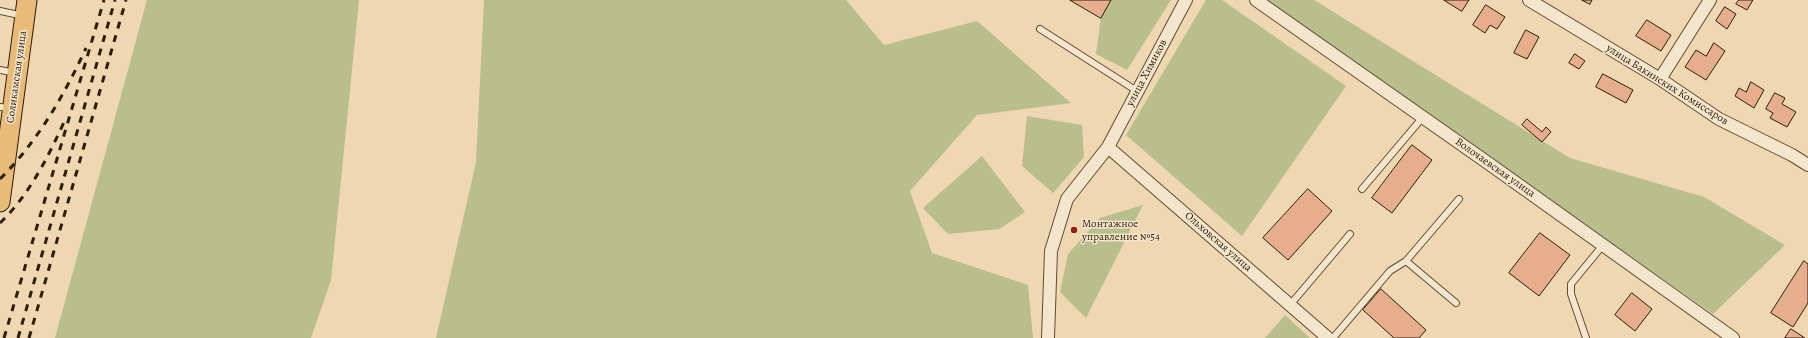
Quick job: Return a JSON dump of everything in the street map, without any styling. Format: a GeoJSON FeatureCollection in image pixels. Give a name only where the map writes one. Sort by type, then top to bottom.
{"type":"FeatureCollection","features":[{"type":"Feature","properties":{"kind":"main road","name":"Соликамская улица"},"geometry":{"type":"LineString","coordinates":[[0,201],[8,72],[26,8]]}},
{"type":"Feature","properties":{"kind":"street","name":"улица Химиков"},"geometry":{"type":"LineString","coordinates":[[1048,338],[1051,251],[1067,199],[1108,147],[1186,0]]}},
{"type":"Feature","properties":{"kind":"street","name":"Волочаевская улица"},"geometry":{"type":"LineString","coordinates":[[1256,0],[1423,116],[1733,338]]}},
{"type":"Feature","properties":{"kind":"street","name":"улица Бакинских Комиссаров"},"geometry":{"type":"LineString","coordinates":[[1529,0],[1660,79],[1719,119],[1792,155],[1808,165]]}},
{"type":"Feature","properties":{"kind":"street"},"geometry":{"type":"LineString","coordinates":[[1660,79],[1710,0]]}},
{"type":"Feature","properties":{"kind":"street","name":"Ольховская улица"},"geometry":{"type":"LineString","coordinates":[[1108,147],[1328,338]]}},
{"type":"Feature","properties":{"kind":"lane"},"geometry":{"type":"LineString","coordinates":[[0,11],[26,8]]}},
{"type":"Feature","properties":{"kind":"lane"},"geometry":{"type":"LineString","coordinates":[[1040,29],[1138,91]]}},
{"type":"Feature","properties":{"kind":"lane"},"geometry":{"type":"LineString","coordinates":[[1362,189],[1423,116]]}},
{"type":"Feature","properties":{"kind":"lane"},"geometry":{"type":"LineString","coordinates":[[1333,338],[1390,271],[1406,261],[1459,199]]}},
{"type":"Feature","properties":{"kind":"lane"},"geometry":{"type":"LineString","coordinates":[[1290,305],[1350,234]]}},
{"type":"Feature","properties":{"kind":"lane"},"geometry":{"type":"LineString","coordinates":[[1586,338],[1571,294],[1571,284],[1603,245]]}},
{"type":"Feature","properties":{"kind":"lane"},"geometry":{"type":"LineString","coordinates":[[1406,261],[1456,303]]}},
{"type":"Feature","properties":{"kind":"green space"},"geometry":{"type":"Polygon","coordinates":[[[147,0],[359,0],[331,280],[311,338],[55,338],[147,0]]]}},
{"type":"Feature","properties":{"kind":"green space"},"geometry":{"type":"Polygon","coordinates":[[[484,0],[846,0],[884,45],[977,21],[1071,103],[977,115],[910,191],[932,253],[1028,285],[1033,338],[436,338],[476,162],[484,0]]]}},
{"type":"Feature","properties":{"kind":"green space"},"geometry":{"type":"Polygon","coordinates":[[[1111,0],[1171,0],[1127,70],[1096,54],[1101,18],[1111,0]]]}},
{"type":"Feature","properties":{"kind":"green space"},"geometry":{"type":"Polygon","coordinates":[[[1206,0],[1222,0],[1346,86],[1242,236],[1126,135],[1206,0]]]}},
{"type":"Feature","properties":{"kind":"green space"},"geometry":{"type":"Polygon","coordinates":[[[1265,0],[1314,0],[1570,158],[1704,197],[1785,245],[1713,314],[1265,0]]]}},
{"type":"Feature","properties":{"kind":"green space"},"geometry":{"type":"Polygon","coordinates":[[[1027,116],[1082,125],[1084,157],[1053,193],[1022,166],[1027,116]]]}},
{"type":"Feature","properties":{"kind":"green space"},"geometry":{"type":"Polygon","coordinates":[[[982,156],[1025,212],[999,229],[948,234],[923,208],[982,156]]]}},
{"type":"Feature","properties":{"kind":"green space"},"geometry":{"type":"Polygon","coordinates":[[[1143,205],[1086,318],[1060,292],[1068,254],[1100,218],[1143,205]]]}},
{"type":"Feature","properties":{"kind":"green space"},"geometry":{"type":"Polygon","coordinates":[[[1285,315],[1310,338],[1265,338],[1285,315]]]}},
{"type":"Feature","properties":{"kind":"building"},"geometry":{"type":"Polygon","coordinates":[[[1070,0],[1111,0],[1101,18],[1070,0]]]}},
{"type":"Feature","properties":{"kind":"building"},"geometry":{"type":"Polygon","coordinates":[[[1444,0],[1469,0],[1462,11],[1444,0]]]}},
{"type":"Feature","properties":{"kind":"building"},"geometry":{"type":"Polygon","coordinates":[[[1582,0],[1592,0],[1590,4],[1582,0]]]}},
{"type":"Feature","properties":{"kind":"building"},"geometry":{"type":"Polygon","coordinates":[[[1739,0],[1753,0],[1747,10],[1736,4],[1739,0]]]}},
{"type":"Feature","properties":{"kind":"building"},"geometry":{"type":"Polygon","coordinates":[[[1486,5],[1505,17],[1497,29],[1490,25],[1485,33],[1473,25],[1486,5]]]}},
{"type":"Feature","properties":{"kind":"building"},"geometry":{"type":"Polygon","coordinates":[[[1725,7],[1736,14],[1727,29],[1716,21],[1725,7]]]}},
{"type":"Feature","properties":{"kind":"building"},"geometry":{"type":"Polygon","coordinates":[[[1647,20],[1671,35],[1661,51],[1636,36],[1647,20]]]}},
{"type":"Feature","properties":{"kind":"building"},"geometry":{"type":"Polygon","coordinates":[[[1526,30],[1539,37],[1527,59],[1514,53],[1526,30]]]}},
{"type":"Feature","properties":{"kind":"building"},"geometry":{"type":"Polygon","coordinates":[[[1714,43],[1725,51],[1706,80],[1685,67],[1696,50],[1706,56],[1714,43]]]}},
{"type":"Feature","properties":{"kind":"building"},"geometry":{"type":"Polygon","coordinates":[[[1575,54],[1585,61],[1579,69],[1569,63],[1575,54]]]}},
{"type":"Feature","properties":{"kind":"building"},"geometry":{"type":"Polygon","coordinates":[[[1603,74],[1633,90],[1626,103],[1596,87],[1603,74]]]}},
{"type":"Feature","properties":{"kind":"building"},"geometry":{"type":"Polygon","coordinates":[[[1751,82],[1764,90],[1754,108],[1735,96],[1739,88],[1746,92],[1751,82]]]}},
{"type":"Feature","properties":{"kind":"building"},"geometry":{"type":"Polygon","coordinates":[[[1775,93],[1785,98],[1782,104],[1796,112],[1787,127],[1770,118],[1773,113],[1766,109],[1775,93]]]}},
{"type":"Feature","properties":{"kind":"building"},"geometry":{"type":"Polygon","coordinates":[[[1527,119],[1542,132],[1546,127],[1551,132],[1542,142],[1522,125],[1527,119]]]}},
{"type":"Feature","properties":{"kind":"building"},"geometry":{"type":"Polygon","coordinates":[[[1412,145],[1432,160],[1392,213],[1372,198],[1412,145]]]}},
{"type":"Feature","properties":{"kind":"building"},"geometry":{"type":"Polygon","coordinates":[[[1308,189],[1332,211],[1288,260],[1263,238],[1308,189]]]}},
{"type":"Feature","properties":{"kind":"building"},"geometry":{"type":"Polygon","coordinates":[[[1540,233],[1570,255],[1539,296],[1509,273],[1540,233]]]}},
{"type":"Feature","properties":{"kind":"building"},"geometry":{"type":"Polygon","coordinates":[[[1804,261],[1808,264],[1808,303],[1793,327],[1771,313],[1804,261]]]}},
{"type":"Feature","properties":{"kind":"building"},"geometry":{"type":"Polygon","coordinates":[[[1381,289],[1426,330],[1419,338],[1394,338],[1363,310],[1381,289]]]}},
{"type":"Feature","properties":{"kind":"building"},"geometry":{"type":"Polygon","coordinates":[[[1632,293],[1652,309],[1635,331],[1615,315],[1632,293]]]}},
{"type":"Feature","properties":{"kind":"building"},"geometry":{"type":"Polygon","coordinates":[[[1791,329],[1805,338],[1785,338],[1791,329]]]}},
{"type":"Feature","properties":{"kind":"railway"},"geometry":{"type":"LineString","coordinates":[[4,338],[104,0]]}},
{"type":"Feature","properties":{"kind":"railway"},"geometry":{"type":"LineString","coordinates":[[18,338],[115,0]]}},
{"type":"Feature","properties":{"kind":"railway"},"geometry":{"type":"LineString","coordinates":[[29,338],[126,0]]}},
{"type":"Feature","properties":{"kind":"railway"},"geometry":{"type":"LineString","coordinates":[[0,179],[26,150],[49,118],[86,48]]}},
{"type":"Feature","properties":{"kind":"railway"},"geometry":{"type":"LineString","coordinates":[[0,223],[11,212],[29,187],[52,148],[65,120]]}},
{"type":"Feature","properties":{"kind":"place","name":"Монтажное управление №54"},"geometry":{"type":"Point","coordinates":[1074,230]}}]}
